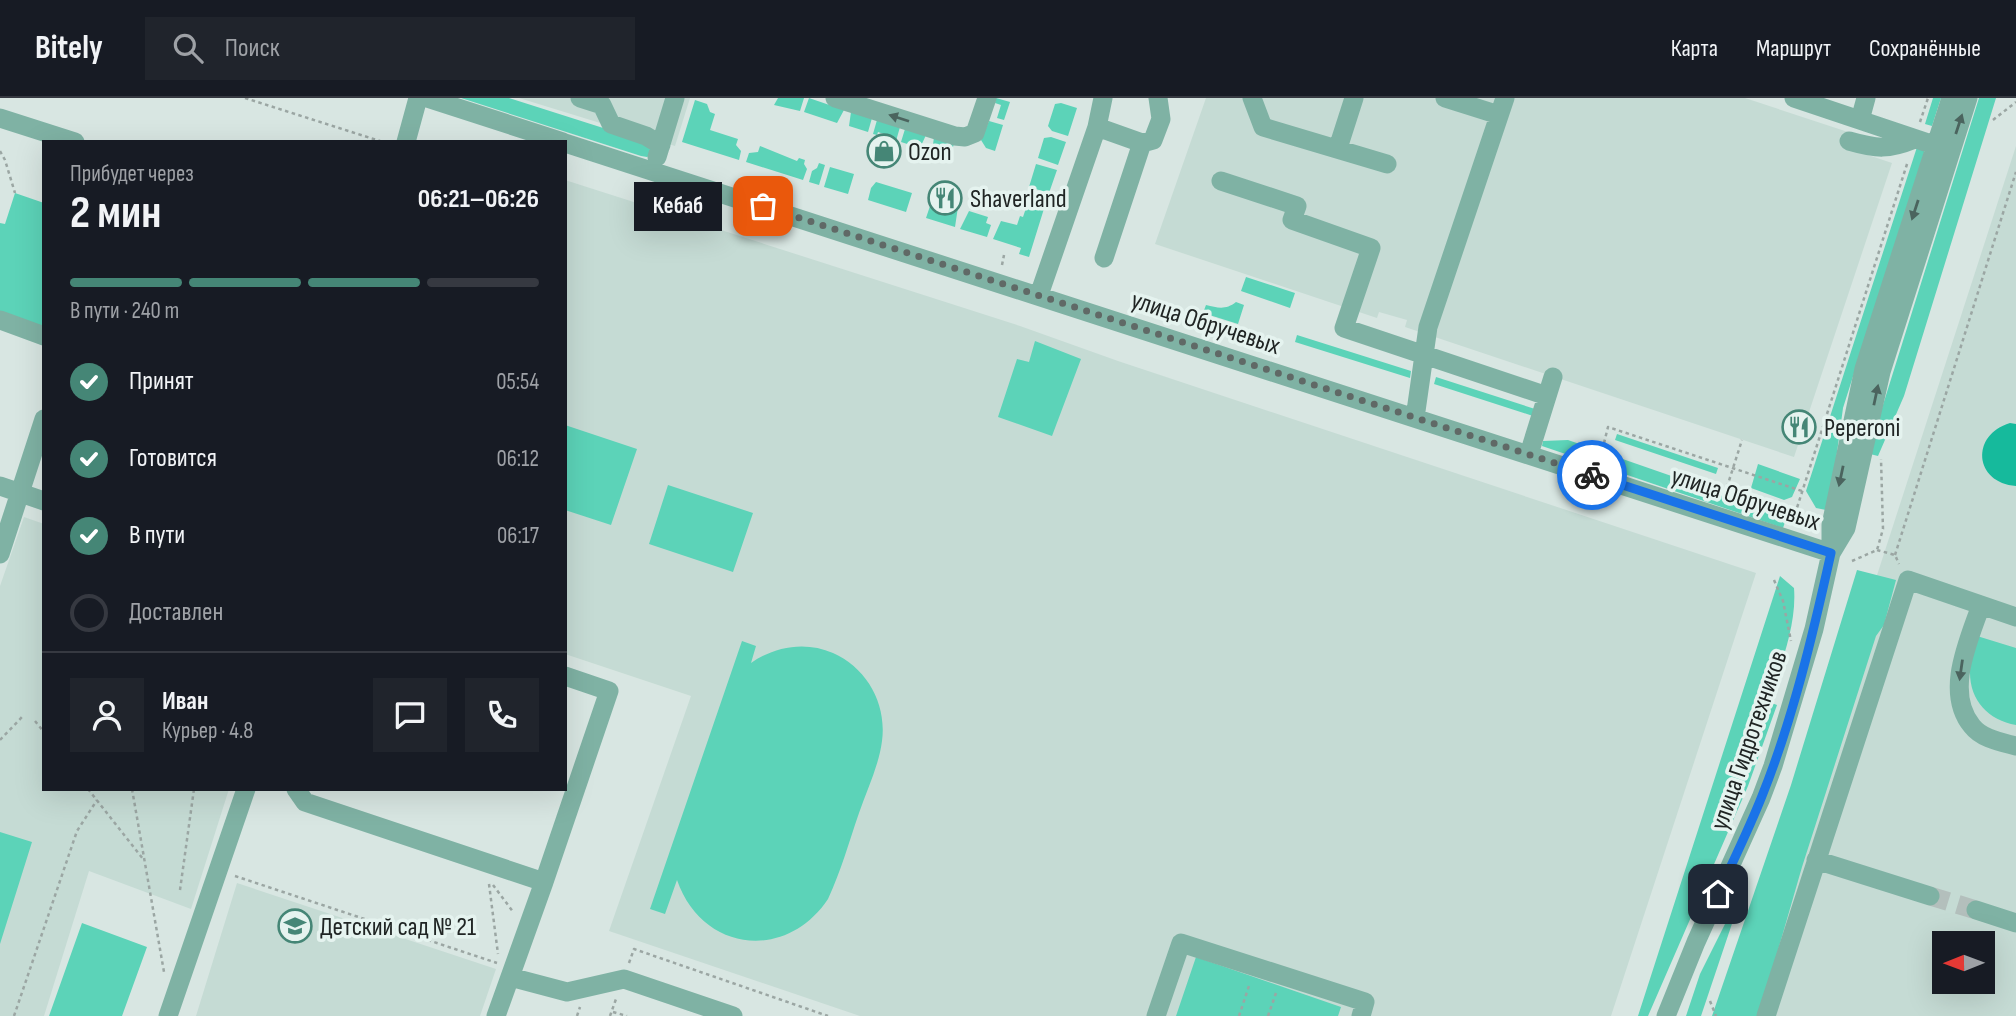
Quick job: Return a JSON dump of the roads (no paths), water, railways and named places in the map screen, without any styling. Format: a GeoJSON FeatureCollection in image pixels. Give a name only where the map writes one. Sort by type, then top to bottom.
{"type":"FeatureCollection","features":[{"type":"Feature","properties":{"kind":"street"},"geometry":{"type":"LineString","coordinates":[[407,140],[418,98]]}},
{"type":"Feature","properties":{"kind":"street","name":"улица Обручевых"},"geometry":{"type":"LineString","coordinates":[[427,98],[558,140]]}},
{"type":"Feature","properties":{"kind":"street"},"geometry":{"type":"LineString","coordinates":[[580,98],[602,105],[611,124],[646,136],[661,145]]}},
{"type":"Feature","properties":{"kind":"street"},"geometry":{"type":"LineString","coordinates":[[653,171],[675,98]]}},
{"type":"Feature","properties":{"kind":"street"},"geometry":{"type":"LineString","coordinates":[[835,98],[965,137],[975,133],[987,98]]}},
{"type":"Feature","properties":{"kind":"street"},"geometry":{"type":"LineString","coordinates":[[1039,296],[1046,269],[1097,127],[1103,98]]}},
{"type":"Feature","properties":{"kind":"street"},"geometry":{"type":"LineString","coordinates":[[1097,127],[1142,143],[1153,141],[1161,119],[1158,98]]}},
{"type":"Feature","properties":{"kind":"street"},"geometry":{"type":"LineString","coordinates":[[1252,98],[1263,127],[1387,164]]}},
{"type":"Feature","properties":{"kind":"street"},"geometry":{"type":"LineString","coordinates":[[1338,148],[1354,98]]}},
{"type":"Feature","properties":{"kind":"street"},"geometry":{"type":"LineString","coordinates":[[1415,418],[1428,327],[1502,107],[1446,98]]}},
{"type":"Feature","properties":{"kind":"street"},"geometry":{"type":"LineString","coordinates":[[1794,98],[1943,148]]}},
{"type":"Feature","properties":{"kind":"street"},"geometry":{"type":"LineString","coordinates":[[1860,120],[1866,98]]}},
{"type":"Feature","properties":{"kind":"street","name":"улица Гидротехников"},"geometry":{"type":"LineString","coordinates":[[1666,1016],[1769,776],[1814,629],[1831,553],[1846,528],[1881,372],[1943,148],[1951,98]]}},
{"type":"Feature","properties":{"kind":"street","name":"улица Гидротехников"},"geometry":{"type":"LineString","coordinates":[[1943,148],[1968,98]]}},
{"type":"Feature","properties":{"kind":"street"},"geometry":{"type":"LineString","coordinates":[[0,118],[69,140]]}},
{"type":"Feature","properties":{"kind":"street"},"geometry":{"type":"LineString","coordinates":[[1849,141],[1875,149],[1896,147],[1915,139]]}},
{"type":"Feature","properties":{"kind":"street","name":"улица Обручевых"},"geometry":{"type":"LineString","coordinates":[[567,143],[1831,553]]}},
{"type":"Feature","properties":{"kind":"street"},"geometry":{"type":"LineString","coordinates":[[1104,258],[1142,143]]}},
{"type":"Feature","properties":{"kind":"street"},"geometry":{"type":"LineString","coordinates":[[1221,181],[1297,206],[1292,220],[1371,247],[1344,327],[1547,396]]}},
{"type":"Feature","properties":{"kind":"street"},"geometry":{"type":"LineString","coordinates":[[0,320],[42,335]]}},
{"type":"Feature","properties":{"kind":"street"},"geometry":{"type":"LineString","coordinates":[[1529,454],[1553,377]]}},
{"type":"Feature","properties":{"kind":"street"},"geometry":{"type":"LineString","coordinates":[[0,554],[42,425]]}},
{"type":"Feature","properties":{"kind":"street"},"geometry":{"type":"LineString","coordinates":[[0,486],[42,500]]}},
{"type":"Feature","properties":{"kind":"street"},"geometry":{"type":"LineString","coordinates":[[1766,1016],[1908,580],[2016,617]]}},
{"type":"Feature","properties":{"kind":"street"},"geometry":{"type":"LineString","coordinates":[[1981,605],[1963,658],[1959,686],[1961,703],[1972,726],[1990,739],[2016,746]]}},
{"type":"Feature","properties":{"kind":"street"},"geometry":{"type":"LineString","coordinates":[[496,1016],[609,691],[567,677]]}},
{"type":"Feature","properties":{"kind":"street"},"geometry":{"type":"LineString","coordinates":[[169,1013],[245,791]]}},
{"type":"Feature","properties":{"kind":"street"},"geometry":{"type":"LineString","coordinates":[[297,791],[304,802],[544,882]]}},
{"type":"Feature","properties":{"kind":"street"},"geometry":{"type":"LineString","coordinates":[[1816,860],[1930,896]]}},
{"type":"Feature","properties":{"kind":"street"},"geometry":{"type":"LineString","coordinates":[[1976,910],[2016,923]]}},
{"type":"Feature","properties":{"kind":"street"},"geometry":{"type":"LineString","coordinates":[[1156,1016],[1181,943],[1366,1002],[1361,1016]]}},
{"type":"Feature","properties":{"kind":"street"},"geometry":{"type":"LineString","coordinates":[[510,977],[567,992],[624,979],[733,1016]]}},
{"type":"Feature","properties":{"kind":"tunnel"},"geometry":{"type":"LineString","coordinates":[[1930,896],[1976,910]]}},
{"type":"Feature","properties":{"kind":"place","name":"Ozon"},"geometry":{"type":"Point","coordinates":[884,151]}},
{"type":"Feature","properties":{"kind":"place","name":"Shaverland"},"geometry":{"type":"Point","coordinates":[945,198]}},
{"type":"Feature","properties":{"kind":"place","name":"Кебаб"},"geometry":{"type":"Point","coordinates":[763,206]}},
{"type":"Feature","properties":{"kind":"place","name":"Peperoni"},"geometry":{"type":"Point","coordinates":[1799,427]}},
{"type":"Feature","properties":{"kind":"place","name":"Детский сад № 21"},"geometry":{"type":"Point","coordinates":[295,926]}}]}
